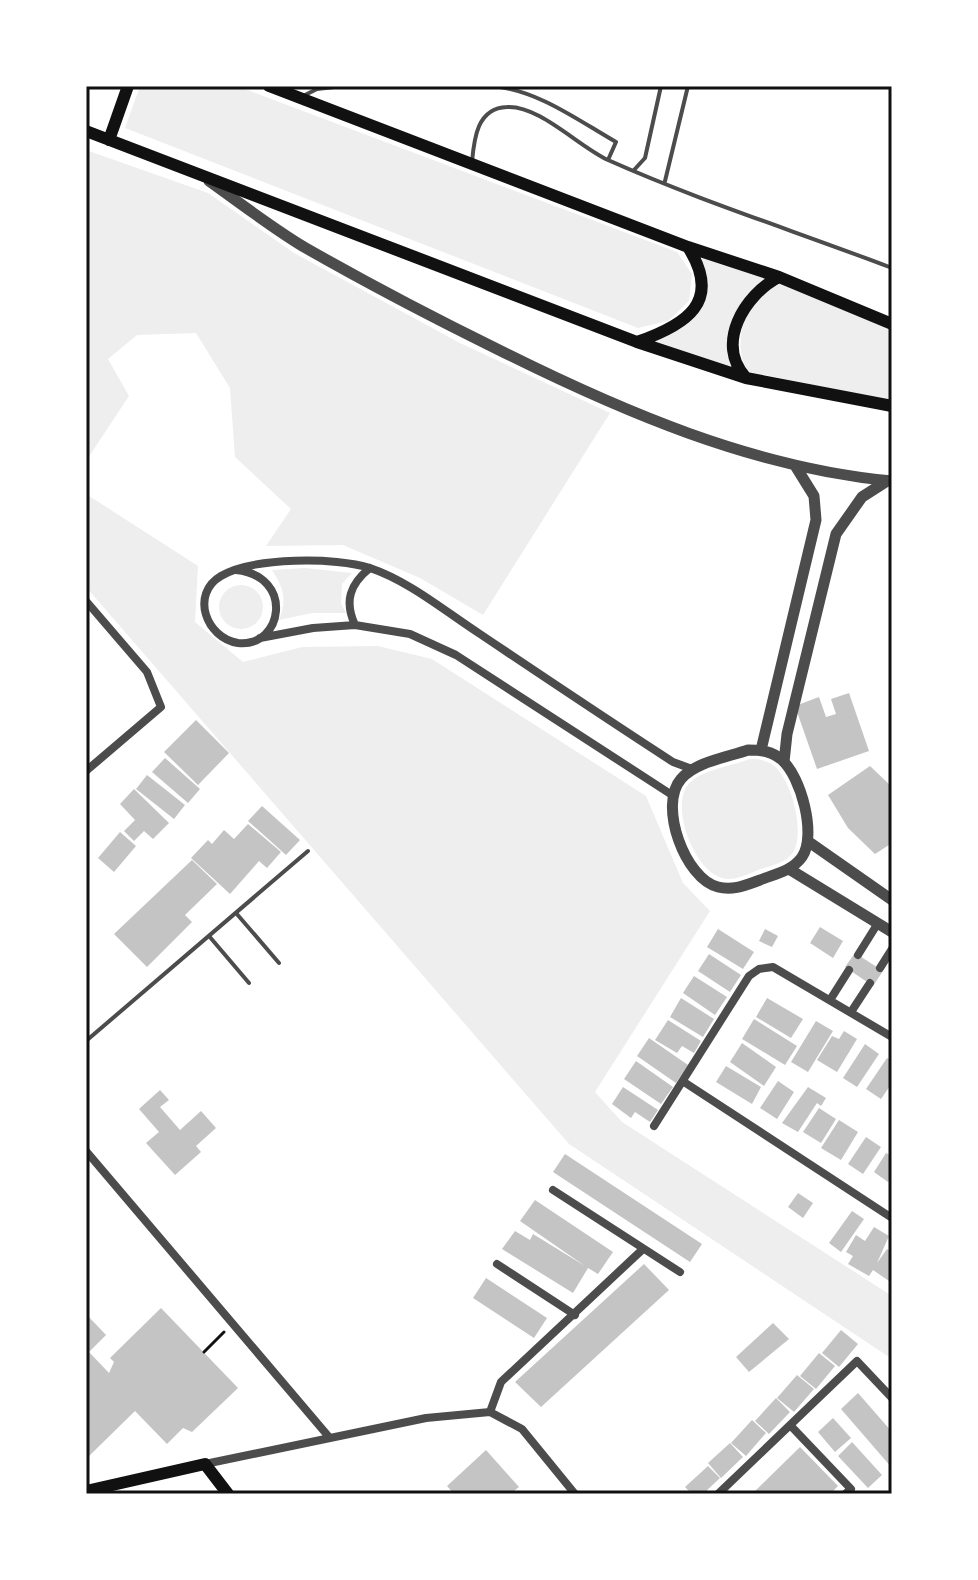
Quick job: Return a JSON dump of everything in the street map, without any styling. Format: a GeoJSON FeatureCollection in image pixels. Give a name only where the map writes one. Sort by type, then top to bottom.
{"type":"FeatureCollection","features":[{"type":"Feature","properties":{"kind":"main road"},"geometry":{"type":"LineString","coordinates":[[109,140],[128,86]]}},
{"type":"Feature","properties":{"kind":"main road"},"geometry":{"type":"LineString","coordinates":[[269,86],[688,247],[779,277],[892,324]]}},
{"type":"Feature","properties":{"kind":"main road"},"geometry":{"type":"LineString","coordinates":[[86,131],[637,342],[746,378],[892,406]]}},
{"type":"Feature","properties":{"kind":"main road"},"geometry":{"type":"LineString","coordinates":[[637,342],[683,323],[696,307],[704,282],[699,264],[688,247]]}},
{"type":"Feature","properties":{"kind":"main road"},"geometry":{"type":"LineString","coordinates":[[746,378],[736,368],[732,348],[737,325],[747,301],[763,285],[779,277]]}},
{"type":"Feature","properties":{"kind":"main road"},"geometry":{"type":"LineString","coordinates":[[86,1491],[113,1489],[205,1464],[228,1494]]}},
{"type":"Feature","properties":{"kind":"street"},"geometry":{"type":"LineString","coordinates":[[198,174],[301,245],[417,310],[617,406],[699,437],[796,467],[890,481]]}},
{"type":"Feature","properties":{"kind":"street"},"geometry":{"type":"LineString","coordinates":[[761,750],[816,520],[814,496],[796,467]]}},
{"type":"Feature","properties":{"kind":"street"},"geometry":{"type":"LineString","coordinates":[[784,762],[787,734],[836,534],[862,497],[890,481]]}},
{"type":"Feature","properties":{"kind":"street"},"geometry":{"type":"LineString","coordinates":[[672,795],[434,643],[385,627],[355,625],[313,628],[242,643],[224,639],[210,627],[204,609],[207,591],[219,577],[263,561],[297,560],[370,568],[438,606],[673,762],[692,769]]}},
{"type":"Feature","properties":{"kind":"street"},"geometry":{"type":"LineString","coordinates":[[355,625],[349,595],[359,576],[370,568]]}},
{"type":"Feature","properties":{"kind":"street"},"geometry":{"type":"LineString","coordinates":[[236,570],[253,571],[267,580],[275,594],[274,619],[260,638]]}},
{"type":"Feature","properties":{"kind":"street"},"geometry":{"type":"LineString","coordinates":[[86,601],[147,672],[161,707],[86,771]]}},
{"type":"Feature","properties":{"kind":"street"},"geometry":{"type":"LineString","coordinates":[[748,750],[761,750],[784,762],[791,772],[810,827],[804,854],[789,869],[731,889],[704,881],[690,864],[672,814],[672,795],[682,778],[692,769],[748,750]]}},
{"type":"Feature","properties":{"kind":"street"},"geometry":{"type":"LineString","coordinates":[[809,842],[892,900]]}},
{"type":"Feature","properties":{"kind":"street"},"geometry":{"type":"LineString","coordinates":[[789,869],[892,932]]}},
{"type":"Feature","properties":{"kind":"street"},"geometry":{"type":"LineString","coordinates":[[858,955],[878,923]]}},
{"type":"Feature","properties":{"kind":"street"},"geometry":{"type":"LineString","coordinates":[[880,968],[892,949]]}},
{"type":"Feature","properties":{"kind":"street"},"geometry":{"type":"LineString","coordinates":[[654,1126],[749,976],[759,969],[773,967],[892,1037]]}},
{"type":"Feature","properties":{"kind":"street"},"geometry":{"type":"LineString","coordinates":[[830,1000],[849,970]]}},
{"type":"Feature","properties":{"kind":"street"},"geometry":{"type":"LineString","coordinates":[[851,1012],[870,983]]}},
{"type":"Feature","properties":{"kind":"street"},"geometry":{"type":"LineString","coordinates":[[684,1082],[892,1218]]}},
{"type":"Feature","properties":{"kind":"street"},"geometry":{"type":"LineString","coordinates":[[86,1151],[329,1437]]}},
{"type":"Feature","properties":{"kind":"street"},"geometry":{"type":"LineString","coordinates":[[553,1190],[680,1272]]}},
{"type":"Feature","properties":{"kind":"street"},"geometry":{"type":"LineString","coordinates":[[490,1412],[501,1382],[643,1249]]}},
{"type":"Feature","properties":{"kind":"street"},"geometry":{"type":"LineString","coordinates":[[497,1264],[575,1315]]}},
{"type":"Feature","properties":{"kind":"street"},"geometry":{"type":"LineString","coordinates":[[718,1494],[857,1361],[892,1398]]}},
{"type":"Feature","properties":{"kind":"street"},"geometry":{"type":"LineString","coordinates":[[205,1464],[426,1418],[490,1412],[522,1429],[575,1494]]}},
{"type":"Feature","properties":{"kind":"street"},"geometry":{"type":"LineString","coordinates":[[790,1425],[851,1489],[845,1494]]}},
{"type":"Feature","properties":{"kind":"lane"},"geometry":{"type":"LineString","coordinates":[[299,98],[317,89],[343,86]]}},
{"type":"Feature","properties":{"kind":"lane"},"geometry":{"type":"LineString","coordinates":[[493,86],[511,87],[544,100],[616,142],[608,160]]}},
{"type":"Feature","properties":{"kind":"lane"},"geometry":{"type":"LineString","coordinates":[[634,170],[645,158],[661,86]]}},
{"type":"Feature","properties":{"kind":"lane"},"geometry":{"type":"LineString","coordinates":[[665,182],[688,86]]}},
{"type":"Feature","properties":{"kind":"lane"},"geometry":{"type":"LineString","coordinates":[[472,162],[478,127],[487,114],[504,107],[524,108],[608,160],[892,268]]}},
{"type":"Feature","properties":{"kind":"lane"},"geometry":{"type":"LineString","coordinates":[[86,1041],[308,851]]}},
{"type":"Feature","properties":{"kind":"lane"},"geometry":{"type":"LineString","coordinates":[[236,913],[279,963]]}},
{"type":"Feature","properties":{"kind":"lane"},"geometry":{"type":"LineString","coordinates":[[209,936],[249,983]]}},
{"type":"Feature","properties":{"kind":"path"},"geometry":{"type":"LineString","coordinates":[[204,1352],[232,1323]]}},
{"type":"Feature","properties":{"kind":"shaded area"},"geometry":{"type":"Polygon","coordinates":[[[140,86],[237,86],[677,252],[692,274],[689,301],[668,321],[638,328],[125,128],[140,86]]]}},
{"type":"Feature","properties":{"kind":"shaded area"},"geometry":{"type":"Polygon","coordinates":[[[86,150],[208,193],[294,253],[460,343],[610,413],[483,615],[420,578],[343,545],[266,546],[291,509],[235,457],[230,388],[196,333],[137,335],[108,359],[129,396],[86,461],[86,150]]]}},
{"type":"Feature","properties":{"kind":"shaded area"},"geometry":{"type":"Polygon","coordinates":[[[701,257],[766,277],[747,297],[735,317],[730,340],[731,368],[652,343],[680,329],[699,311],[707,288],[701,257]]]}},
{"type":"Feature","properties":{"kind":"shaded area"},"geometry":{"type":"Polygon","coordinates":[[[782,283],[892,328],[892,401],[746,371],[741,344],[745,319],[759,298],[782,283]]]}},
{"type":"Feature","properties":{"kind":"shaded area"},"geometry":{"type":"Polygon","coordinates":[[[86,494],[198,566],[195,622],[243,662],[302,647],[378,646],[432,659],[646,796],[683,883],[710,911],[595,1092],[622,1122],[892,1296],[892,1359],[569,1144],[86,587],[86,494]]]}},
{"type":"Feature","properties":{"kind":"shaded area"},"geometry":{"type":"Polygon","coordinates":[[[305,568],[352,573],[342,584],[341,603],[346,613],[312,613],[279,620],[283,594],[272,570],[305,568]]]}},
{"type":"Feature","properties":{"kind":"shaded area"},"geometry":{"type":"Polygon","coordinates":[[[241,585],[256,592],[263,607],[256,622],[241,629],[226,622],[219,607],[226,592],[241,585]]]}},
{"type":"Feature","properties":{"kind":"shaded area"},"geometry":{"type":"Polygon","coordinates":[[[750,759],[773,765],[786,782],[795,808],[796,847],[780,863],[728,879],[706,868],[689,841],[684,825],[683,796],[688,785],[700,776],[750,759]]]}},
{"type":"Feature","properties":{"kind":"building"},"geometry":{"type":"Polygon","coordinates":[[[849,693],[869,751],[817,769],[795,706],[819,697],[826,717],[836,714],[831,699],[849,693]]]}},
{"type":"Feature","properties":{"kind":"building"},"geometry":{"type":"Polygon","coordinates":[[[196,720],[229,753],[198,785],[164,752],[196,720]]]}},
{"type":"Feature","properties":{"kind":"building"},"geometry":{"type":"Polygon","coordinates":[[[165,758],[200,789],[188,803],[152,772],[165,758]]]}},
{"type":"Feature","properties":{"kind":"building"},"geometry":{"type":"Polygon","coordinates":[[[870,766],[892,787],[892,843],[875,854],[848,828],[828,795],[870,766]]]}},
{"type":"Feature","properties":{"kind":"building"},"geometry":{"type":"Polygon","coordinates":[[[147,775],[185,805],[174,819],[136,789],[147,775]]]}},
{"type":"Feature","properties":{"kind":"building"},"geometry":{"type":"Polygon","coordinates":[[[134,789],[169,823],[153,839],[144,831],[134,841],[124,831],[135,820],[120,804],[134,789]]]}},
{"type":"Feature","properties":{"kind":"building"},"geometry":{"type":"Polygon","coordinates":[[[262,806],[300,840],[286,855],[248,821],[262,806]]]}},
{"type":"Feature","properties":{"kind":"building"},"geometry":{"type":"Polygon","coordinates":[[[248,824],[281,852],[267,868],[259,861],[230,894],[191,858],[208,840],[212,844],[224,830],[234,839],[248,824]]]}},
{"type":"Feature","properties":{"kind":"building"},"geometry":{"type":"Polygon","coordinates":[[[120,832],[136,846],[114,872],[98,858],[120,832]]]}},
{"type":"Feature","properties":{"kind":"building"},"geometry":{"type":"Polygon","coordinates":[[[192,860],[217,884],[185,915],[192,922],[147,967],[114,934],[192,860]]]}},
{"type":"Feature","properties":{"kind":"building"},"geometry":{"type":"Polygon","coordinates":[[[820,927],[843,941],[833,958],[810,943],[820,927]]]}},
{"type":"Feature","properties":{"kind":"building"},"geometry":{"type":"Polygon","coordinates":[[[718,929],[754,952],[743,969],[707,947],[718,929]]]}},
{"type":"Feature","properties":{"kind":"building"},"geometry":{"type":"Polygon","coordinates":[[[765,929],[778,936],[772,947],[759,941],[765,929]]]}},
{"type":"Feature","properties":{"kind":"building"},"geometry":{"type":"Polygon","coordinates":[[[855,953],[883,971],[873,986],[845,967],[855,953]]]}},
{"type":"Feature","properties":{"kind":"building"},"geometry":{"type":"Polygon","coordinates":[[[709,954],[741,975],[730,992],[698,971],[709,954]]]}},
{"type":"Feature","properties":{"kind":"building"},"geometry":{"type":"Polygon","coordinates":[[[694,976],[727,997],[715,1015],[683,993],[694,976]]]}},
{"type":"Feature","properties":{"kind":"building"},"geometry":{"type":"Polygon","coordinates":[[[681,998],[714,1019],[703,1037],[670,1017],[681,998]]]}},
{"type":"Feature","properties":{"kind":"building"},"geometry":{"type":"Polygon","coordinates":[[[767,998],[803,1019],[791,1038],[756,1017],[767,998]]]}},
{"type":"Feature","properties":{"kind":"building"},"geometry":{"type":"Polygon","coordinates":[[[754,1019],[797,1046],[785,1065],[742,1039],[754,1019]]]}},
{"type":"Feature","properties":{"kind":"building"},"geometry":{"type":"Polygon","coordinates":[[[668,1020],[701,1041],[694,1053],[682,1046],[677,1053],[655,1040],[668,1020]]]}},
{"type":"Feature","properties":{"kind":"building"},"geometry":{"type":"Polygon","coordinates":[[[816,1021],[833,1031],[808,1072],[791,1062],[816,1021]]]}},
{"type":"Feature","properties":{"kind":"building"},"geometry":{"type":"Polygon","coordinates":[[[844,1031],[857,1039],[837,1072],[817,1060],[832,1036],[839,1039],[844,1031]]]}},
{"type":"Feature","properties":{"kind":"building"},"geometry":{"type":"Polygon","coordinates":[[[649,1038],[688,1065],[676,1083],[637,1056],[649,1038]]]}},
{"type":"Feature","properties":{"kind":"building"},"geometry":{"type":"Polygon","coordinates":[[[742,1043],[776,1067],[764,1086],[730,1062],[742,1043]]]}},
{"type":"Feature","properties":{"kind":"building"},"geometry":{"type":"Polygon","coordinates":[[[865,1044],[879,1054],[857,1087],[843,1078],[865,1044]]]}},
{"type":"Feature","properties":{"kind":"building"},"geometry":{"type":"Polygon","coordinates":[[[887,1058],[892,1061],[892,1083],[881,1099],[866,1089],[887,1058]]]}},
{"type":"Feature","properties":{"kind":"building"},"geometry":{"type":"Polygon","coordinates":[[[636,1061],[673,1087],[661,1104],[624,1079],[636,1061]]]}},
{"type":"Feature","properties":{"kind":"building"},"geometry":{"type":"Polygon","coordinates":[[[726,1066],[761,1087],[752,1104],[716,1082],[726,1066]]]}},
{"type":"Feature","properties":{"kind":"building"},"geometry":{"type":"Polygon","coordinates":[[[778,1081],[794,1092],[777,1119],[760,1108],[778,1081]]]}},
{"type":"Feature","properties":{"kind":"building"},"geometry":{"type":"Polygon","coordinates":[[[623,1087],[658,1110],[650,1122],[635,1112],[631,1118],[612,1104],[623,1087]]]}},
{"type":"Feature","properties":{"kind":"building"},"geometry":{"type":"Polygon","coordinates":[[[808,1087],[826,1098],[821,1106],[817,1103],[798,1132],[782,1123],[808,1087]]]}},
{"type":"Feature","properties":{"kind":"building"},"geometry":{"type":"Polygon","coordinates":[[[160,1090],[169,1100],[160,1107],[180,1130],[201,1111],[216,1128],[196,1146],[201,1152],[175,1175],[146,1143],[159,1132],[139,1109],[160,1090]]]}},
{"type":"Feature","properties":{"kind":"building"},"geometry":{"type":"Polygon","coordinates":[[[819,1108],[836,1119],[821,1143],[803,1132],[819,1108]]]}},
{"type":"Feature","properties":{"kind":"building"},"geometry":{"type":"Polygon","coordinates":[[[839,1120],[858,1132],[841,1160],[821,1148],[839,1120]]]}},
{"type":"Feature","properties":{"kind":"building"},"geometry":{"type":"Polygon","coordinates":[[[866,1137],[881,1147],[863,1174],[848,1164],[866,1137]]]}},
{"type":"Feature","properties":{"kind":"building"},"geometry":{"type":"Polygon","coordinates":[[[886,1153],[892,1156],[892,1176],[888,1182],[874,1172],[886,1153]]]}},
{"type":"Feature","properties":{"kind":"building"},"geometry":{"type":"Polygon","coordinates":[[[565,1154],[702,1244],[690,1262],[553,1172],[565,1154]]]}},
{"type":"Feature","properties":{"kind":"building"},"geometry":{"type":"Polygon","coordinates":[[[798,1193],[813,1203],[803,1218],[788,1207],[798,1193]]]}},
{"type":"Feature","properties":{"kind":"building"},"geometry":{"type":"Polygon","coordinates":[[[535,1200],[613,1252],[598,1274],[588,1268],[573,1293],[502,1249],[515,1231],[530,1240],[533,1234],[585,1266],[520,1221],[535,1200]]]}},
{"type":"Feature","properties":{"kind":"building"},"geometry":{"type":"Polygon","coordinates":[[[852,1211],[864,1219],[841,1252],[829,1243],[852,1211]]]}},
{"type":"Feature","properties":{"kind":"building"},"geometry":{"type":"Polygon","coordinates":[[[874,1227],[889,1236],[877,1263],[887,1249],[892,1252],[889,1281],[873,1270],[869,1276],[848,1264],[853,1256],[846,1252],[856,1235],[865,1241],[874,1227]]]}},
{"type":"Feature","properties":{"kind":"building"},"geometry":{"type":"Polygon","coordinates":[[[644,1264],[669,1290],[541,1407],[515,1382],[644,1264]]]}},
{"type":"Feature","properties":{"kind":"building"},"geometry":{"type":"Polygon","coordinates":[[[486,1278],[547,1318],[534,1338],[473,1298],[486,1278]]]}},
{"type":"Feature","properties":{"kind":"building"},"geometry":{"type":"Polygon","coordinates":[[[161,1308],[238,1388],[192,1432],[183,1428],[167,1444],[135,1411],[86,1459],[86,1314],[106,1335],[89,1352],[109,1373],[114,1362],[110,1358],[161,1308]]]}},
{"type":"Feature","properties":{"kind":"building"},"geometry":{"type":"Polygon","coordinates":[[[773,1323],[789,1339],[749,1372],[736,1357],[773,1323]]]}},
{"type":"Feature","properties":{"kind":"building"},"geometry":{"type":"Polygon","coordinates":[[[841,1330],[858,1344],[839,1367],[822,1353],[841,1330]]]}},
{"type":"Feature","properties":{"kind":"building"},"geometry":{"type":"Polygon","coordinates":[[[819,1353],[835,1366],[816,1389],[800,1376],[819,1353]]]}},
{"type":"Feature","properties":{"kind":"building"},"geometry":{"type":"Polygon","coordinates":[[[797,1375],[814,1389],[794,1412],[777,1398],[797,1375]]]}},
{"type":"Feature","properties":{"kind":"building"},"geometry":{"type":"Polygon","coordinates":[[[858,1393],[892,1432],[892,1468],[841,1409],[858,1393]]]}},
{"type":"Feature","properties":{"kind":"building"},"geometry":{"type":"Polygon","coordinates":[[[776,1398],[790,1412],[769,1434],[755,1421],[776,1398]]]}},
{"type":"Feature","properties":{"kind":"building"},"geometry":{"type":"Polygon","coordinates":[[[833,1418],[851,1438],[835,1452],[818,1432],[833,1418]]]}},
{"type":"Feature","properties":{"kind":"building"},"geometry":{"type":"Polygon","coordinates":[[[752,1420],[766,1433],[746,1456],[731,1443],[752,1420]]]}},
{"type":"Feature","properties":{"kind":"building"},"geometry":{"type":"Polygon","coordinates":[[[852,1442],[882,1475],[868,1488],[838,1456],[852,1442]]]}},
{"type":"Feature","properties":{"kind":"building"},"geometry":{"type":"Polygon","coordinates":[[[730,1443],[743,1457],[721,1478],[708,1463],[730,1443]]]}},
{"type":"Feature","properties":{"kind":"building"},"geometry":{"type":"Polygon","coordinates":[[[800,1447],[838,1486],[830,1494],[752,1494],[800,1447]]]}},
{"type":"Feature","properties":{"kind":"building"},"geometry":{"type":"Polygon","coordinates":[[[486,1450],[519,1487],[510,1494],[454,1494],[447,1486],[486,1450]]]}},
{"type":"Feature","properties":{"kind":"building"},"geometry":{"type":"Polygon","coordinates":[[[708,1466],[720,1478],[703,1494],[692,1494],[685,1487],[708,1466]]]}}]}
